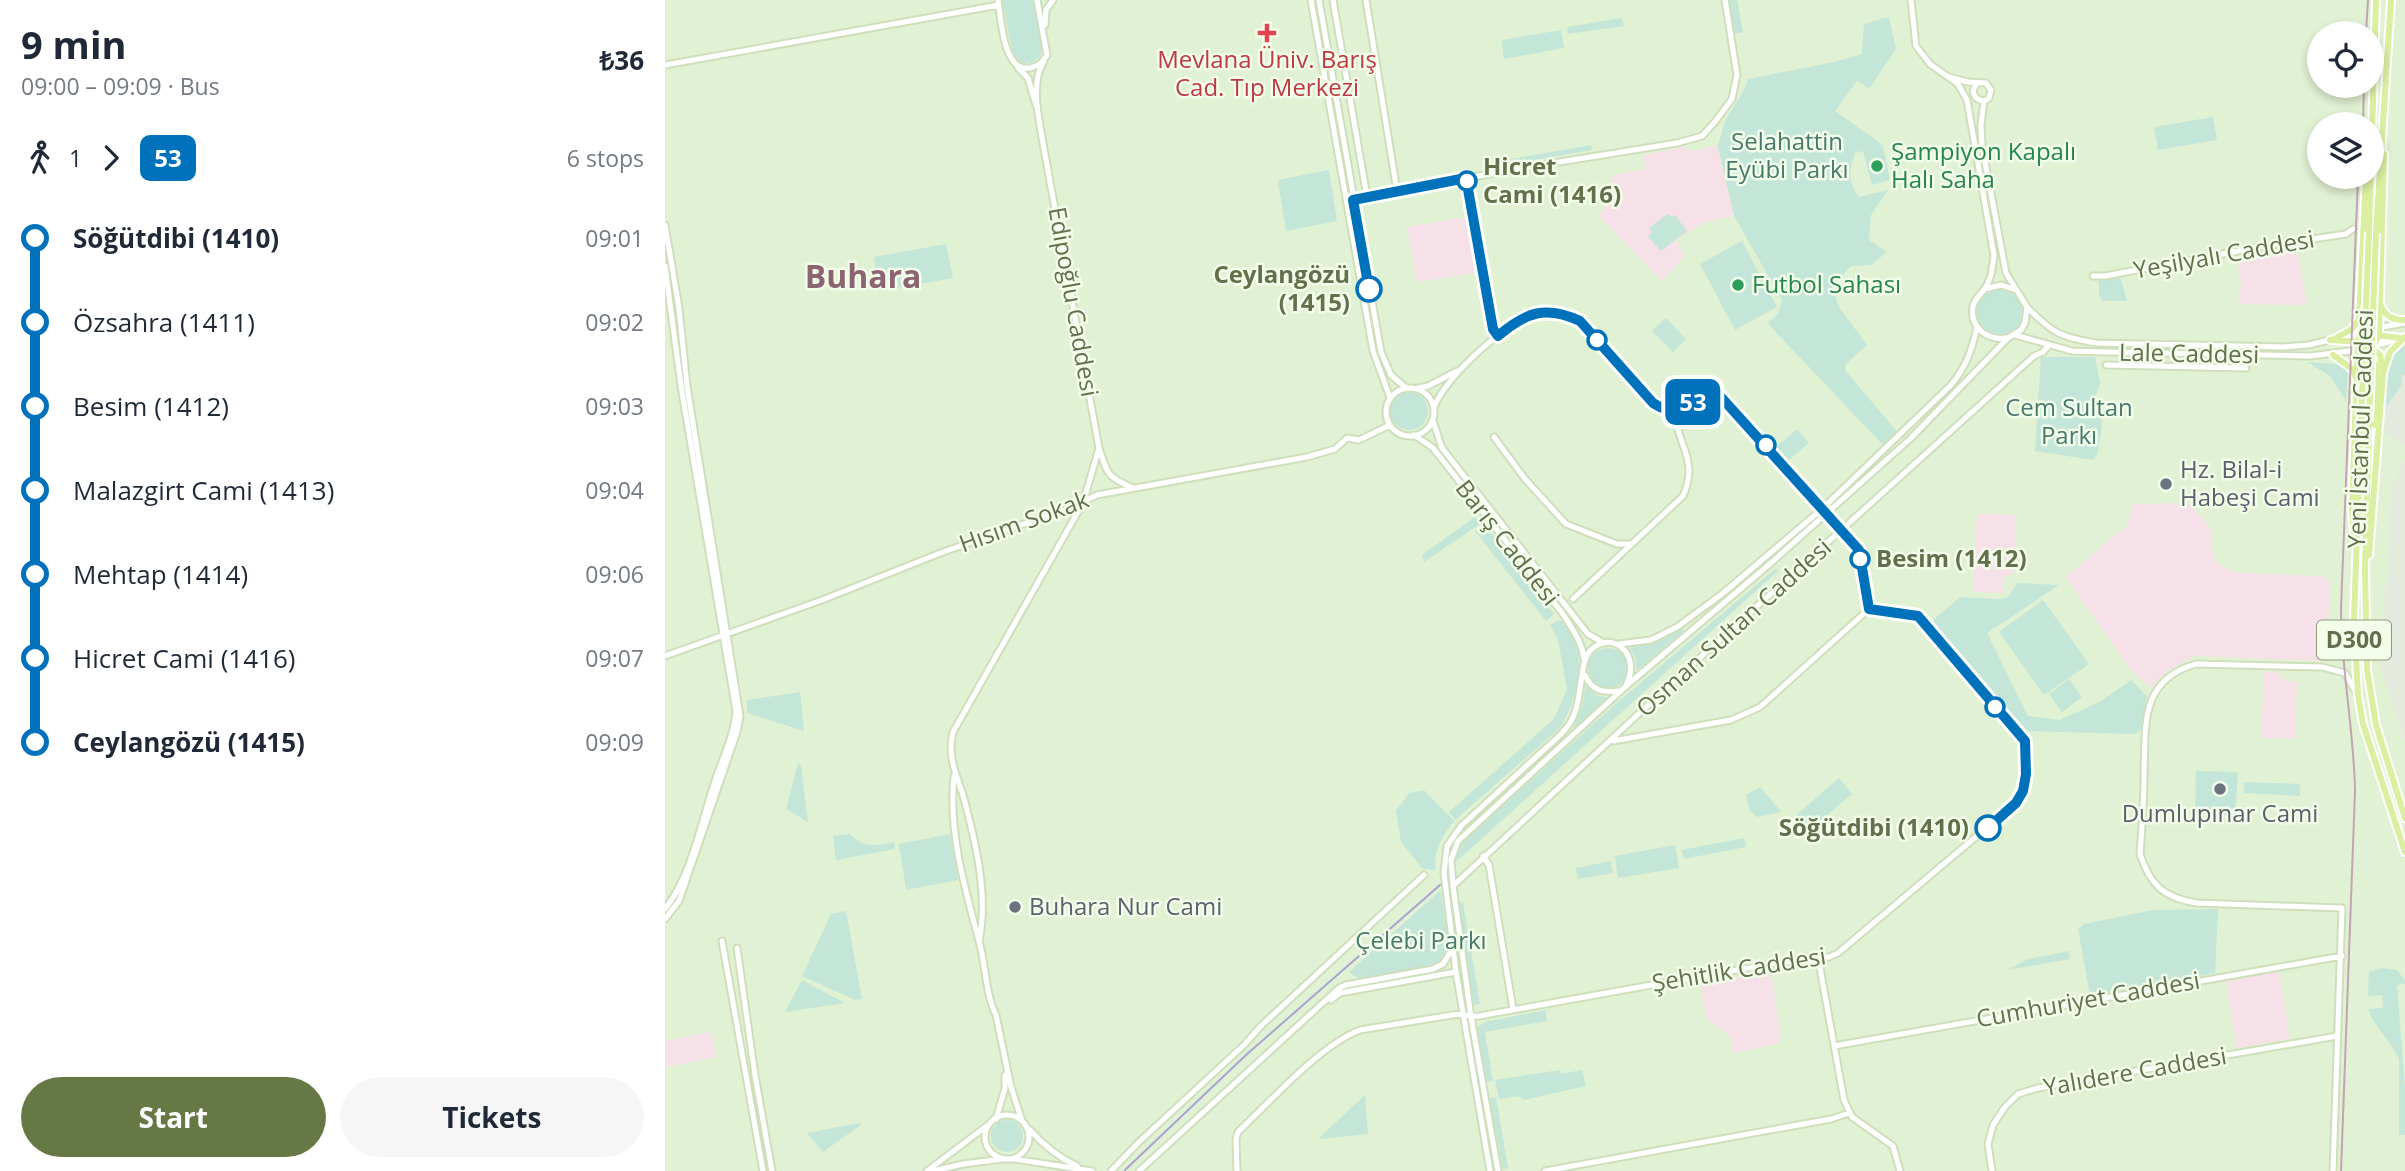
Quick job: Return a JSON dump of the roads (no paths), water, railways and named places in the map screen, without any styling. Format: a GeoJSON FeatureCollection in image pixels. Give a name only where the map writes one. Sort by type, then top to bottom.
{"type":"FeatureCollection","features":[{"type":"Feature","properties":{"kind":"highway","name":"Yeni İstanbul Caddesi"},"geometry":{"type":"LineString","coordinates":[[2373,233],[2376,0]]}},
{"type":"Feature","properties":{"kind":"highway","name":"Yeni İstanbul Caddesi"},"geometry":{"type":"LineString","coordinates":[[2382,112],[2391,0]]}},
{"type":"Feature","properties":{"kind":"highway"},"geometry":{"type":"LineString","coordinates":[[2371,112],[2373,100]]}},
{"type":"Feature","properties":{"kind":"highway"},"geometry":{"type":"LineString","coordinates":[[2365,189],[2360,319],[2366,330],[2379,336],[2404,337]]}},
{"type":"Feature","properties":{"kind":"highway","name":"Yeni İstanbul Caddesi"},"geometry":{"type":"LineString","coordinates":[[2376,189],[2354,634],[2363,724],[2405,852]]}},
{"type":"Feature","properties":{"kind":"highway"},"geometry":{"type":"LineString","coordinates":[[2370,347],[2379,336],[2383,189]]}},
{"type":"Feature","properties":{"kind":"highway"},"geometry":{"type":"LineString","coordinates":[[2360,304],[2363,314],[2369,317],[2376,314],[2380,304]]}},
{"type":"Feature","properties":{"kind":"highway"},"geometry":{"type":"LineString","coordinates":[[2380,304],[2388,317],[2405,321]]}},
{"type":"Feature","properties":{"kind":"highway"},"geometry":{"type":"LineString","coordinates":[[2330,340],[2352,329],[2360,319]]}},
{"type":"Feature","properties":{"kind":"highway"},"geometry":{"type":"LineString","coordinates":[[2357,548],[2352,508],[2357,351],[2360,334],[2366,330]]}},
{"type":"Feature","properties":{"kind":"highway"},"geometry":{"type":"LineString","coordinates":[[2383,373],[2390,352],[2404,337]]}},
{"type":"Feature","properties":{"kind":"highway"},"geometry":{"type":"LineString","coordinates":[[2330,340],[2358,342],[2370,347],[2381,359],[2383,373],[2370,545],[2365,570]]}},
{"type":"Feature","properties":{"kind":"highway"},"geometry":{"type":"LineString","coordinates":[[2333,355],[2357,375]]}},
{"type":"Feature","properties":{"kind":"highway"},"geometry":{"type":"LineString","coordinates":[[2357,375],[2363,362],[2372,361],[2376,365],[2377,441]]}},
{"type":"Feature","properties":{"kind":"highway","name":"Yeni İstanbul Caddesi"},"geometry":{"type":"LineString","coordinates":[[2365,421],[2365,570],[2369,682],[2376,725],[2405,818]]}},
{"type":"Feature","properties":{"kind":"street"},"geometry":{"type":"LineString","coordinates":[[1037,0],[1047,55],[1037,71],[1039,113]]}},
{"type":"Feature","properties":{"kind":"street"},"geometry":{"type":"LineString","coordinates":[[1045,39],[1046,9],[1053,0]]}},
{"type":"Feature","properties":{"kind":"street"},"geometry":{"type":"LineString","coordinates":[[1311,0],[1373,351],[1390,398],[1386,411],[1390,425],[1400,434],[1414,436],[1426,430],[1433,421],[1434,407],[1439,395],[1463,367],[1521,319],[1546,312],[1564,314],[1580,321],[1653,403],[1667,412],[1676,412],[1701,395],[1711,393],[1720,396],[1859,550],[1869,609],[1760,707],[1731,720],[1610,741]]}},
{"type":"Feature","properties":{"kind":"street"},"geometry":{"type":"LineString","coordinates":[[1319,0],[1381,352],[1391,375],[1406,388]]}},
{"type":"Feature","properties":{"kind":"street"},"geometry":{"type":"LineString","coordinates":[[1333,0],[1367,197]]}},
{"type":"Feature","properties":{"kind":"street"},"geometry":{"type":"LineString","coordinates":[[1366,0],[1397,191]]}},
{"type":"Feature","properties":{"kind":"street"},"geometry":{"type":"LineString","coordinates":[[1353,200],[1510,170],[1677,143],[1702,136],[1732,99],[1736,84],[1725,0]]}},
{"type":"Feature","properties":{"kind":"street"},"geometry":{"type":"LineString","coordinates":[[1490,1171],[1452,944],[1444,873],[1447,846],[1461,826],[1571,722],[1581,696],[1584,662],[1591,650],[1604,643],[1651,640],[1678,627],[1722,594],[1825,511],[1951,385],[1964,369],[1973,348],[1977,327],[1973,310],[1992,273],[1994,256],[1968,100],[1958,84],[1930,64],[1916,46],[1911,0]]}},
{"type":"Feature","properties":{"kind":"street"},"geometry":{"type":"LineString","coordinates":[[665,65],[999,3],[1008,53],[1028,78],[1039,113]]}},
{"type":"Feature","properties":{"kind":"street"},"geometry":{"type":"LineString","coordinates":[[1016,65],[1024,69],[1044,61]]}},
{"type":"Feature","properties":{"kind":"street"},"geometry":{"type":"LineString","coordinates":[[1949,77],[1978,84],[1986,83],[1991,90],[1989,98],[1984,101]]}},
{"type":"Feature","properties":{"kind":"street"},"geometry":{"type":"LineString","coordinates":[[1968,100],[1978,84]]}},
{"type":"Feature","properties":{"kind":"street"},"geometry":{"type":"LineString","coordinates":[[1973,92],[1975,97],[1984,101]]}},
{"type":"Feature","properties":{"kind":"street"},"geometry":{"type":"LineString","coordinates":[[1977,327],[1994,339],[2008,338],[2015,335],[2025,323],[2027,307],[2006,274],[1985,160],[1981,125],[1984,101]]}},
{"type":"Feature","properties":{"kind":"street","name":"Edipoğlu Caddesi"},"geometry":{"type":"LineString","coordinates":[[954,773],[949,746],[953,732],[1083,503],[1099,448],[1039,113]]}},
{"type":"Feature","properties":{"kind":"street"},"geometry":{"type":"LineString","coordinates":[[665,225],[736,711],[734,727],[682,880],[665,909]]}},
{"type":"Feature","properties":{"kind":"street","name":"Yeşilyalı Caddesi"},"geometry":{"type":"LineString","coordinates":[[2093,276],[2346,234],[2353,229]]}},
{"type":"Feature","properties":{"kind":"street"},"geometry":{"type":"LineString","coordinates":[[665,266],[685,409],[740,716],[737,732],[679,901],[665,919]]}},
{"type":"Feature","properties":{"kind":"street"},"geometry":{"type":"LineString","coordinates":[[1985,289],[2001,285],[2016,290]]}},
{"type":"Feature","properties":{"kind":"street","name":"Lale Caddesi"},"geometry":{"type":"LineString","coordinates":[[2027,307],[2043,324],[2058,333],[2096,343],[2300,346],[2405,321]]}},
{"type":"Feature","properties":{"kind":"street"},"geometry":{"type":"LineString","coordinates":[[2395,325],[2391,334],[2404,337]]}},
{"type":"Feature","properties":{"kind":"street","name":"Lale Caddesi"},"geometry":{"type":"LineString","coordinates":[[2015,335],[2072,351],[2246,355],[2333,355],[2404,337]]}},
{"type":"Feature","properties":{"kind":"street"},"geometry":{"type":"LineString","coordinates":[[1498,1171],[1471,1017],[1453,886],[1451,860],[1458,841],[1609,702],[1910,439],[2008,338]]}},
{"type":"Feature","properties":{"kind":"street"},"geometry":{"type":"LineString","coordinates":[[2330,340],[2337,348],[2333,355]]}},
{"type":"Feature","properties":{"kind":"street","name":"Osman Sultan Caddesi"},"geometry":{"type":"LineString","coordinates":[[1453,886],[1841,530],[2033,356],[2043,352],[2049,345]]}},
{"type":"Feature","properties":{"kind":"street"},"geometry":{"type":"LineString","coordinates":[[2246,355],[2251,350],[2286,350],[2300,346]]}},
{"type":"Feature","properties":{"kind":"street","name":"Lale Caddesi"},"geometry":{"type":"LineString","coordinates":[[2106,365],[2246,368]]}},
{"type":"Feature","properties":{"kind":"street"},"geometry":{"type":"LineString","coordinates":[[1390,398],[1406,388],[1428,386],[1463,367]]}},
{"type":"Feature","properties":{"kind":"street"},"geometry":{"type":"LineString","coordinates":[[1415,388],[1428,395],[1434,407]]}},
{"type":"Feature","properties":{"kind":"street"},"geometry":{"type":"LineString","coordinates":[[1573,599],[1685,492],[1689,476],[1688,461],[1676,423],[1676,412]]}},
{"type":"Feature","properties":{"kind":"street","name":"Barış Caddesi"},"geometry":{"type":"LineString","coordinates":[[1433,421],[1442,449],[1588,634],[1604,643]]}},
{"type":"Feature","properties":{"kind":"street","name":"Hısım Sokak"},"geometry":{"type":"LineString","coordinates":[[665,656],[822,600],[943,552],[1083,503],[1097,495],[1307,457],[1335,449],[1347,438],[1359,440],[1390,425]]}},
{"type":"Feature","properties":{"kind":"street","name":"Barış Caddesi"},"geometry":{"type":"LineString","coordinates":[[1414,436],[1433,448],[1563,614],[1582,648],[1584,662]]}},
{"type":"Feature","properties":{"kind":"street"},"geometry":{"type":"LineString","coordinates":[[1494,437],[1525,480],[1566,524],[1617,544],[1632,544]]}},
{"type":"Feature","properties":{"kind":"street"},"geometry":{"type":"LineString","coordinates":[[1099,448],[1108,475],[1133,488]]}},
{"type":"Feature","properties":{"kind":"street","name":"Şehitlik Caddesi"},"geometry":{"type":"LineString","coordinates":[[1471,1017],[1839,953],[2016,803],[2023,791],[2026,774],[2025,741],[1918,616],[1869,609]]}},
{"type":"Feature","properties":{"kind":"street"},"geometry":{"type":"LineString","coordinates":[[1616,644],[1623,648],[1632,663],[1632,671],[1624,689]]}},
{"type":"Feature","properties":{"kind":"street"},"geometry":{"type":"LineString","coordinates":[[2333,1171],[2342,908],[2197,902],[2176,900],[2163,893],[2145,870],[2140,853],[2144,730],[2149,704],[2155,691],[2180,668],[2196,664],[2322,667],[2347,675],[2358,695]]}},
{"type":"Feature","properties":{"kind":"street"},"geometry":{"type":"LineString","coordinates":[[1584,672],[1586,679],[1603,692],[1624,689]]}},
{"type":"Feature","properties":{"kind":"street"},"geometry":{"type":"LineString","coordinates":[[954,773],[962,794],[981,883],[983,925],[979,941]]}},
{"type":"Feature","properties":{"kind":"street"},"geometry":{"type":"LineString","coordinates":[[933,1171],[1021,1154],[1028,1144],[1029,1133],[1005,1065],[979,941],[964,885],[951,797],[954,773]]}},
{"type":"Feature","properties":{"kind":"street"},"geometry":{"type":"LineString","coordinates":[[2392,781],[2405,795]]}},
{"type":"Feature","properties":{"kind":"street"},"geometry":{"type":"LineString","coordinates":[[1483,856],[1489,865],[1513,1009]]}},
{"type":"Feature","properties":{"kind":"street"},"geometry":{"type":"LineString","coordinates":[[1111,1171],[1262,1025],[1424,875]]}},
{"type":"Feature","properties":{"kind":"street"},"geometry":{"type":"LineString","coordinates":[[722,941],[764,1171]]}},
{"type":"Feature","properties":{"kind":"street"},"geometry":{"type":"LineString","coordinates":[[1139,1171],[1339,988],[1433,969],[1443,964],[1450,956],[1452,944]]}},
{"type":"Feature","properties":{"kind":"street"},"geometry":{"type":"LineString","coordinates":[[737,948],[772,1171]]}},
{"type":"Feature","properties":{"kind":"street"},"geometry":{"type":"LineString","coordinates":[[1818,957],[1844,1100],[1849,1113],[1893,1146],[1901,1171]]}},
{"type":"Feature","properties":{"kind":"street","name":"Cumhuriyet Caddesi"},"geometry":{"type":"LineString","coordinates":[[1834,1046],[2342,957]]}},
{"type":"Feature","properties":{"kind":"street"},"geometry":{"type":"LineString","coordinates":[[1314,1012],[1340,993],[1456,972]]}},
{"type":"Feature","properties":{"kind":"street"},"geometry":{"type":"LineString","coordinates":[[1237,1171],[1238,1132],[1339,1040],[1360,1030],[1463,1013],[1471,1017]]}},
{"type":"Feature","properties":{"kind":"street","name":"Yalıdere Caddesi"},"geometry":{"type":"LineString","coordinates":[[1993,1171],[1988,1144],[1993,1125],[2018,1094],[2038,1088],[2337,1036]]}},
{"type":"Feature","properties":{"kind":"street"},"geometry":{"type":"LineString","coordinates":[[1005,1065],[1005,1088],[985,1137],[987,1145],[996,1156],[1092,1171]]}},
{"type":"Feature","properties":{"kind":"street"},"geometry":{"type":"LineString","coordinates":[[1545,1171],[1831,1119],[1849,1113]]}},
{"type":"Feature","properties":{"kind":"street"},"geometry":{"type":"LineString","coordinates":[[927,1171],[993,1121],[1009,1115],[1024,1124],[1050,1150],[1083,1169]]}},
{"type":"Feature","properties":{"kind":"waterway"},"geometry":{"type":"LineString","coordinates":[[1125,1170],[1246,1055],[1440,885]]}},
{"type":"Feature","properties":{"kind":"tram line"},"geometry":{"type":"LineString","coordinates":[[2367,21],[2368,0]]}},
{"type":"Feature","properties":{"kind":"tram line"},"geometry":{"type":"LineString","coordinates":[[2363,112],[2364,98]]}},
{"type":"Feature","properties":{"kind":"tram line"},"geometry":{"type":"LineString","coordinates":[[2341,1171],[2355,791],[2341,608],[2358,189]]}},
{"type":"Feature","properties":{"kind":"place","name":"Mevlana Üniv. Barış Cad. Tıp Merkezi"},"geometry":{"type":"Point","coordinates":[1267,33]}},
{"type":"Feature","properties":{"kind":"place","name":"Şampiyon Kapalı Halı Saha"},"geometry":{"type":"Point","coordinates":[1877,166]}},
{"type":"Feature","properties":{"kind":"place","name":"Hicret Cami (1416)"},"geometry":{"type":"Point","coordinates":[1467,181]}},
{"type":"Feature","properties":{"kind":"place","name":"Futbol Sahası"},"geometry":{"type":"Point","coordinates":[1738,285]}},
{"type":"Feature","properties":{"kind":"place","name":"Ceylangözü (1415)"},"geometry":{"type":"Point","coordinates":[1369,289]}},
{"type":"Feature","properties":{"kind":"place","name":"Hz. Bilal-i Habeşi Cami"},"geometry":{"type":"Point","coordinates":[2166,484]}},
{"type":"Feature","properties":{"kind":"place","name":"Besim (1412)"},"geometry":{"type":"Point","coordinates":[1860,559]}},
{"type":"Feature","properties":{"kind":"place","name":"Dumlupınar Cami"},"geometry":{"type":"Point","coordinates":[2220,789]}},
{"type":"Feature","properties":{"kind":"place","name":"Söğütdibi (1410)"},"geometry":{"type":"Point","coordinates":[1988,828]}},
{"type":"Feature","properties":{"kind":"place","name":"Buhara Nur Cami"},"geometry":{"type":"Point","coordinates":[1015,907]}},
{"type":"Feature","properties":{"kind":"district","name":"Buhara"},"geometry":{"type":"Point","coordinates":[863,277]}},
{"type":"Feature","properties":{"kind":"park label","name":"Selahattin Eyübi Parkı"},"geometry":{"type":"Point","coordinates":[1787,156]}},
{"type":"Feature","properties":{"kind":"park label","name":"Cem Sultan Parkı"},"geometry":{"type":"Point","coordinates":[2069,422]}},
{"type":"Feature","properties":{"kind":"park label","name":"Çelebi Parkı"},"geometry":{"type":"Point","coordinates":[1421,941]}}]}
